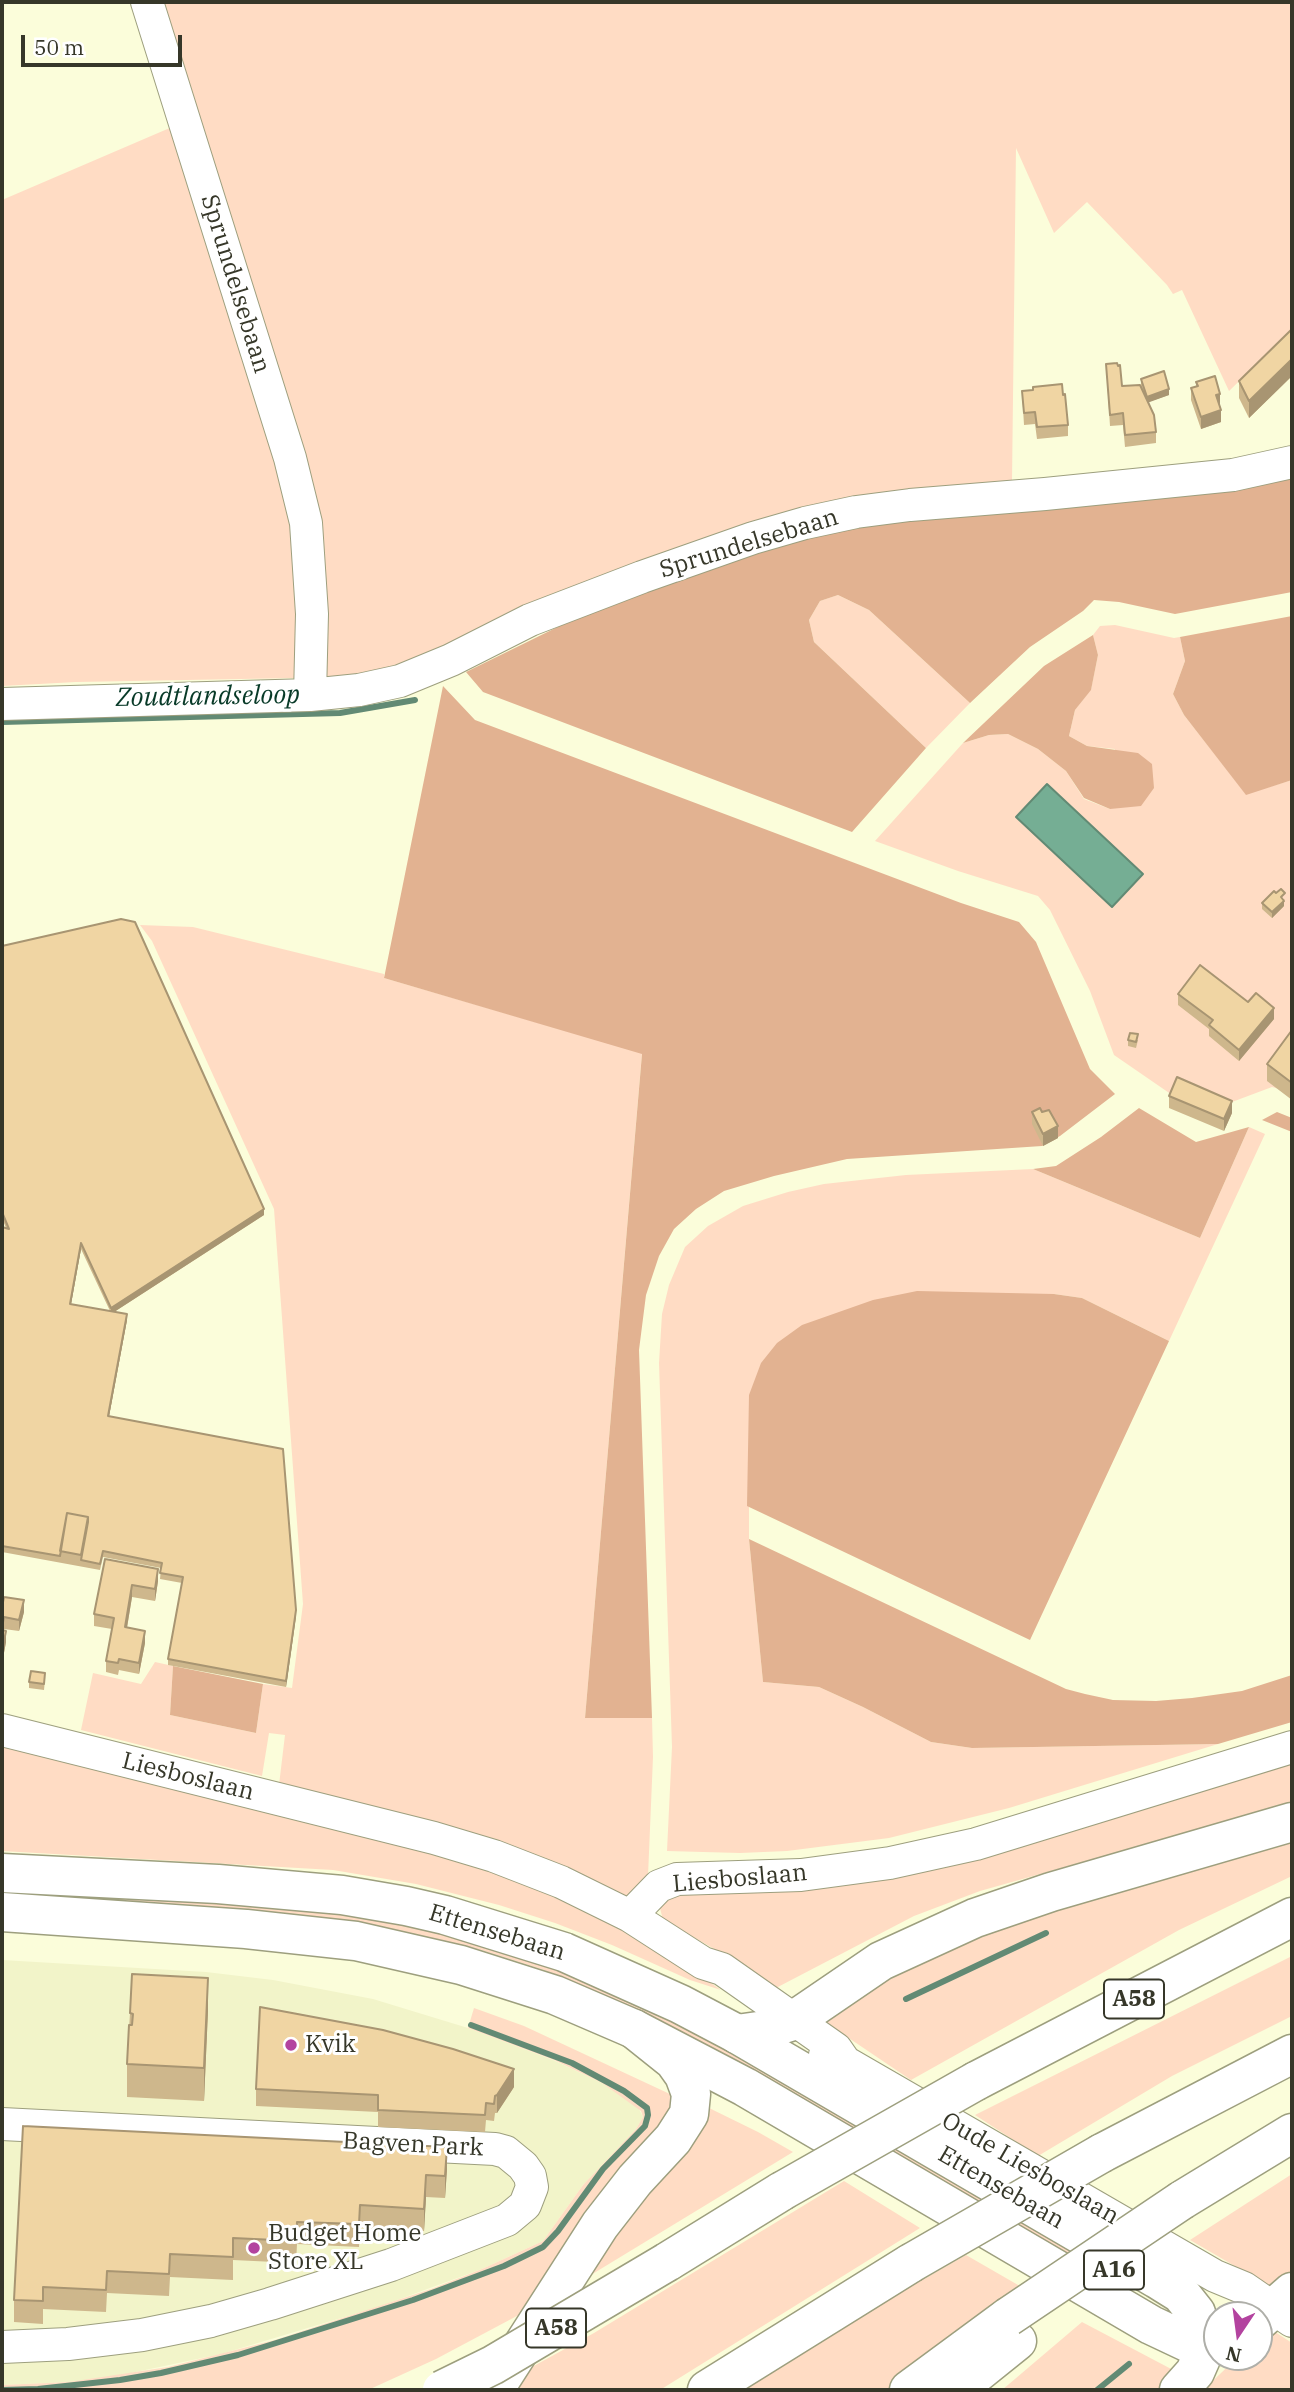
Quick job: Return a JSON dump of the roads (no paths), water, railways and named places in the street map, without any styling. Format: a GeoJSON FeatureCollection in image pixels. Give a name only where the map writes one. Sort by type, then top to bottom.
{"type":"FeatureCollection","features":[{"type":"Feature","properties":{"kind":"main road"},"geometry":{"type":"LineString","coordinates":[[737,2034],[787,2024],[881,1961],[954,1926],[1051,1892],[1292,1822]]}},
{"type":"Feature","properties":{"kind":"main road","name":"Ettensebaan"},"geometry":{"type":"LineString","coordinates":[[2,1873],[269,1887],[342,1895],[406,1906],[482,1925],[564,1952],[680,2004],[737,2034],[1181,2294],[1196,2313],[1203,2328]]}},
{"type":"Feature","properties":{"kind":"main road","name":"Ettensebaan"},"geometry":{"type":"LineString","coordinates":[[2,1912],[246,1929],[356,1941],[493,1974],[555,1995],[634,2029],[756,2093],[1151,2325],[1187,2342],[1203,2345]]}},
{"type":"Feature","properties":{"kind":"main road","name":"A58"},"geometry":{"type":"LineString","coordinates":[[442,2390],[493,2365],[782,2191],[976,2081],[1292,1917]]}},
{"type":"Feature","properties":{"kind":"main road","name":"A58"},"geometry":{"type":"LineString","coordinates":[[494,2390],[600,2225],[635,2180],[673,2139],[689,2114],[691,2094],[684,2075],[674,2061],[634,2029]]}},
{"type":"Feature","properties":{"kind":"main road"},"geometry":{"type":"LineString","coordinates":[[707,2390],[911,2263],[1102,2153],[1292,2054]]}},
{"type":"Feature","properties":{"kind":"main road"},"geometry":{"type":"LineString","coordinates":[[909,2390],[1019,2324],[1292,2133]]}},
{"type":"Feature","properties":{"kind":"main road"},"geometry":{"type":"LineString","coordinates":[[1190,2205],[1292,2150]]}},
{"type":"Feature","properties":{"kind":"main road"},"geometry":{"type":"LineString","coordinates":[[956,2390],[1019,2324]]}},
{"type":"Feature","properties":{"kind":"main road"},"geometry":{"type":"LineString","coordinates":[[1179,2390],[1203,2359]]}},
{"type":"Feature","properties":{"kind":"street","name":"Sprundelsebaan"},"geometry":{"type":"LineString","coordinates":[[147,2],[289,458],[306,523],[312,614],[310,695]]}},
{"type":"Feature","properties":{"kind":"street","name":"Sprundelsebaan"},"geometry":{"type":"LineString","coordinates":[[2,704],[310,695],[359,690],[400,681],[451,660],[530,620],[716,551],[805,523],[856,512],[910,505],[1233,475],[1292,462]]}},
{"type":"Feature","properties":{"kind":"street","name":"Liesboslaan"},"geometry":{"type":"LineString","coordinates":[[2,1730],[470,1849],[561,1882],[630,1916],[659,1886],[677,1879],[801,1874],[890,1863],[976,1844],[1292,1747]]}},
{"type":"Feature","properties":{"kind":"street","name":"Oude Liesboslaan"},"geometry":{"type":"LineString","coordinates":[[630,1916],[703,1963],[713,1981],[787,2024],[825,2055],[845,2062],[1215,2276],[1237,2299],[1279,2316]]}},
{"type":"Feature","properties":{"kind":"street","name":"Bagven Park"},"geometry":{"type":"LineString","coordinates":[[2,2124],[495,2149],[506,2152],[523,2166],[530,2176],[532,2187],[525,2205],[507,2220],[391,2265],[270,2304],[211,2321],[142,2335],[68,2344],[2,2347]]}},
{"type":"Feature","properties":{"kind":"waterway","name":"Zoudtlandseloop"},"geometry":{"type":"LineString","coordinates":[[2,722],[340,713],[415,700]]}},
{"type":"Feature","properties":{"kind":"waterway"},"geometry":{"type":"LineString","coordinates":[[906,1999],[1046,1933]]}},
{"type":"Feature","properties":{"kind":"waterway"},"geometry":{"type":"LineString","coordinates":[[2,2390],[120,2380],[238,2355],[413,2300],[504,2266],[543,2247],[558,2231],[603,2169],[645,2126],[647,2108],[624,2091],[572,2063],[471,2025]]}},
{"type":"Feature","properties":{"kind":"waterway"},"geometry":{"type":"LineString","coordinates":[[1097,2390],[1129,2364]]}},
{"type":"Feature","properties":{"kind":"place","name":"Kvik"},"geometry":{"type":"Point","coordinates":[291,2045]}},
{"type":"Feature","properties":{"kind":"place","name":"Budget Home Store XL"},"geometry":{"type":"Point","coordinates":[254,2248]}}]}
